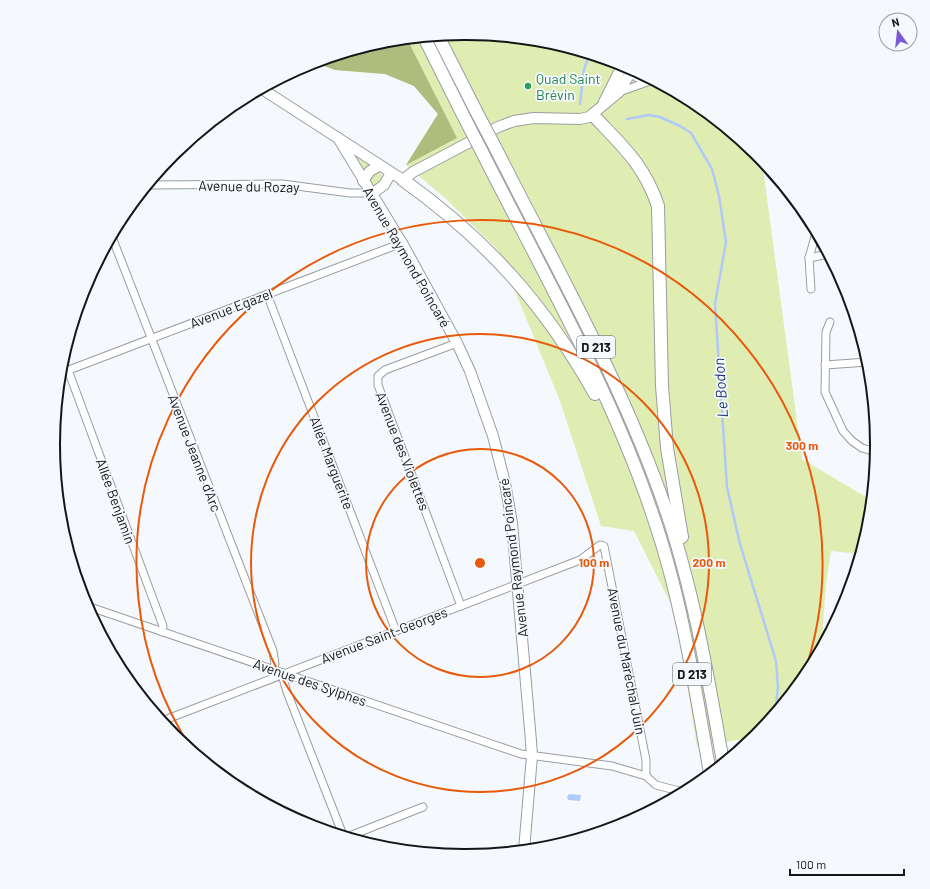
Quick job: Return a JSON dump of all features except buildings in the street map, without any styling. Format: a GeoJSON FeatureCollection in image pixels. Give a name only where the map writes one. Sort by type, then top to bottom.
{"type":"FeatureCollection","features":[{"type":"Feature","properties":{"kind":"highway","name":"D 213"},"geometry":{"type":"LineString","coordinates":[[441,41],[618,393],[654,477],[680,554],[701,640],[722,757]]}},
{"type":"Feature","properties":{"kind":"highway","name":"D 213"},"geometry":{"type":"LineString","coordinates":[[427,42],[610,409],[653,517],[671,576],[687,648],[709,767]]}},
{"type":"Feature","properties":{"kind":"highway"},"geometry":{"type":"LineString","coordinates":[[593,115],[629,152],[642,169],[652,189],[658,206],[662,386],[667,448],[682,541],[680,554]]}},
{"type":"Feature","properties":{"kind":"highway"},"geometry":{"type":"LineString","coordinates":[[403,180],[443,210],[476,238],[505,267],[534,301],[565,343],[597,398],[610,409]]}},
{"type":"Feature","properties":{"kind":"street"},"geometry":{"type":"LineString","coordinates":[[604,103],[620,71]]}},
{"type":"Feature","properties":{"kind":"street"},"geometry":{"type":"LineString","coordinates":[[619,92],[630,75]]}},
{"type":"Feature","properties":{"kind":"street"},"geometry":{"type":"LineString","coordinates":[[403,180],[413,172],[498,127],[514,121],[534,118],[580,119],[593,115],[604,103],[619,92],[645,83]]}},
{"type":"Feature","properties":{"kind":"street","name":"Avenue Raymond Poincaré"},"geometry":{"type":"LineString","coordinates":[[267,92],[391,174],[403,180]]}},
{"type":"Feature","properties":{"kind":"street","name":"Avenue Raymond Poincaré"},"geometry":{"type":"LineString","coordinates":[[338,138],[363,181],[373,193],[457,343],[470,371],[493,436],[505,483],[518,584],[532,756],[524,845]]}},
{"type":"Feature","properties":{"kind":"street"},"geometry":{"type":"LineString","coordinates":[[363,181],[370,171],[379,166]]}},
{"type":"Feature","properties":{"kind":"street"},"geometry":{"type":"LineString","coordinates":[[373,193],[384,185],[391,174]]}},
{"type":"Feature","properties":{"kind":"street","name":"Avenue du Rozay"},"geometry":{"type":"LineString","coordinates":[[155,185],[282,184],[350,193],[373,193]]}},
{"type":"Feature","properties":{"kind":"street"},"geometry":{"type":"LineString","coordinates":[[811,289],[809,258],[814,240]]}},
{"type":"Feature","properties":{"kind":"street","name":"Avenue Jeanne d'Arc"},"geometry":{"type":"LineString","coordinates":[[114,243],[272,651],[275,664],[273,669]]}},
{"type":"Feature","properties":{"kind":"street","name":"Avenue Egazel"},"geometry":{"type":"LineString","coordinates":[[67,371],[402,243]]}},
{"type":"Feature","properties":{"kind":"street"},"geometry":{"type":"LineString","coordinates":[[809,258],[822,255]]}},
{"type":"Feature","properties":{"kind":"street","name":"Allée Marguerite"},"geometry":{"type":"LineString","coordinates":[[268,294],[396,631]]}},
{"type":"Feature","properties":{"kind":"street"},"geometry":{"type":"LineString","coordinates":[[830,322],[826,332],[825,392],[843,431],[852,441],[862,448],[870,450]]}},
{"type":"Feature","properties":{"kind":"street","name":"Avenue des Violettes"},"geometry":{"type":"LineString","coordinates":[[457,343],[385,370],[378,376],[378,385],[461,606]]}},
{"type":"Feature","properties":{"kind":"street"},"geometry":{"type":"LineString","coordinates":[[825,365],[861,362]]}},
{"type":"Feature","properties":{"kind":"street","name":"Allée Benjamin"},"geometry":{"type":"LineString","coordinates":[[66,378],[163,626],[162,632]]}},
{"type":"Feature","properties":{"kind":"street","name":"Avenue Saint-Georges"},"geometry":{"type":"LineString","coordinates":[[168,719],[580,560],[600,545],[604,546]]}},
{"type":"Feature","properties":{"kind":"street","name":"Avenue du Maréchal Juin"},"geometry":{"type":"LineString","coordinates":[[604,546],[646,760],[646,776]]}},
{"type":"Feature","properties":{"kind":"street","name":"Avenue des Sylphes"},"geometry":{"type":"LineString","coordinates":[[97,612],[273,669],[521,754],[612,766],[646,776],[656,785],[675,790]]}},
{"type":"Feature","properties":{"kind":"street"},"geometry":{"type":"LineString","coordinates":[[285,674],[283,678],[287,692],[341,830]]}},
{"type":"Feature","properties":{"kind":"street"},"geometry":{"type":"LineString","coordinates":[[355,834],[423,807]]}},
{"type":"Feature","properties":{"kind":"green space"},"geometry":{"type":"Polygon","coordinates":[[[465,40],[518,43],[570,54],[595,61],[620,71],[667,94],[690,108],[732,140],[763,172],[802,459],[866,497],[862,523],[855,553],[831,551],[826,583],[823,632],[786,691],[743,739],[697,747],[676,614],[634,531],[601,526],[560,401],[498,250],[446,199],[406,165],[438,114],[414,86],[385,74],[335,70],[323,66],[335,61],[386,48],[412,43],[439,41],[465,40]]]}},
{"type":"Feature","properties":{"kind":"green space"},"geometry":{"type":"Polygon","coordinates":[[[409,44],[457,138],[406,165],[438,114],[414,86],[385,74],[335,70],[323,66],[360,54],[409,44]]]}},
{"type":"Feature","properties":{"kind":"green space"},"geometry":{"type":"Polygon","coordinates":[[[349,151],[370,164],[364,174],[349,151]]]}},
{"type":"Feature","properties":{"kind":"green space"},"geometry":{"type":"Polygon","coordinates":[[[380,171],[382,176],[381,181],[373,187],[369,180],[370,177],[380,171]]]}},
{"type":"Feature","properties":{"kind":"water"},"geometry":{"type":"Polygon","coordinates":[[[569,794],[581,795],[580,801],[568,800],[567,797],[569,794]]]}},
{"type":"Feature","properties":{"kind":"waterway"},"geometry":{"type":"LineString","coordinates":[[580,104],[584,69],[588,59]]}},
{"type":"Feature","properties":{"kind":"waterway","name":"Le Bodon"},"geometry":{"type":"LineString","coordinates":[[627,119],[649,115],[660,117],[691,133],[712,169],[719,196],[726,242],[715,304],[727,487],[740,544],[776,661],[778,688],[776,703]]}},
{"type":"Feature","properties":{"kind":"place","name":"Quad Saint Brévin"},"geometry":{"type":"Point","coordinates":[528,86]}}]}
